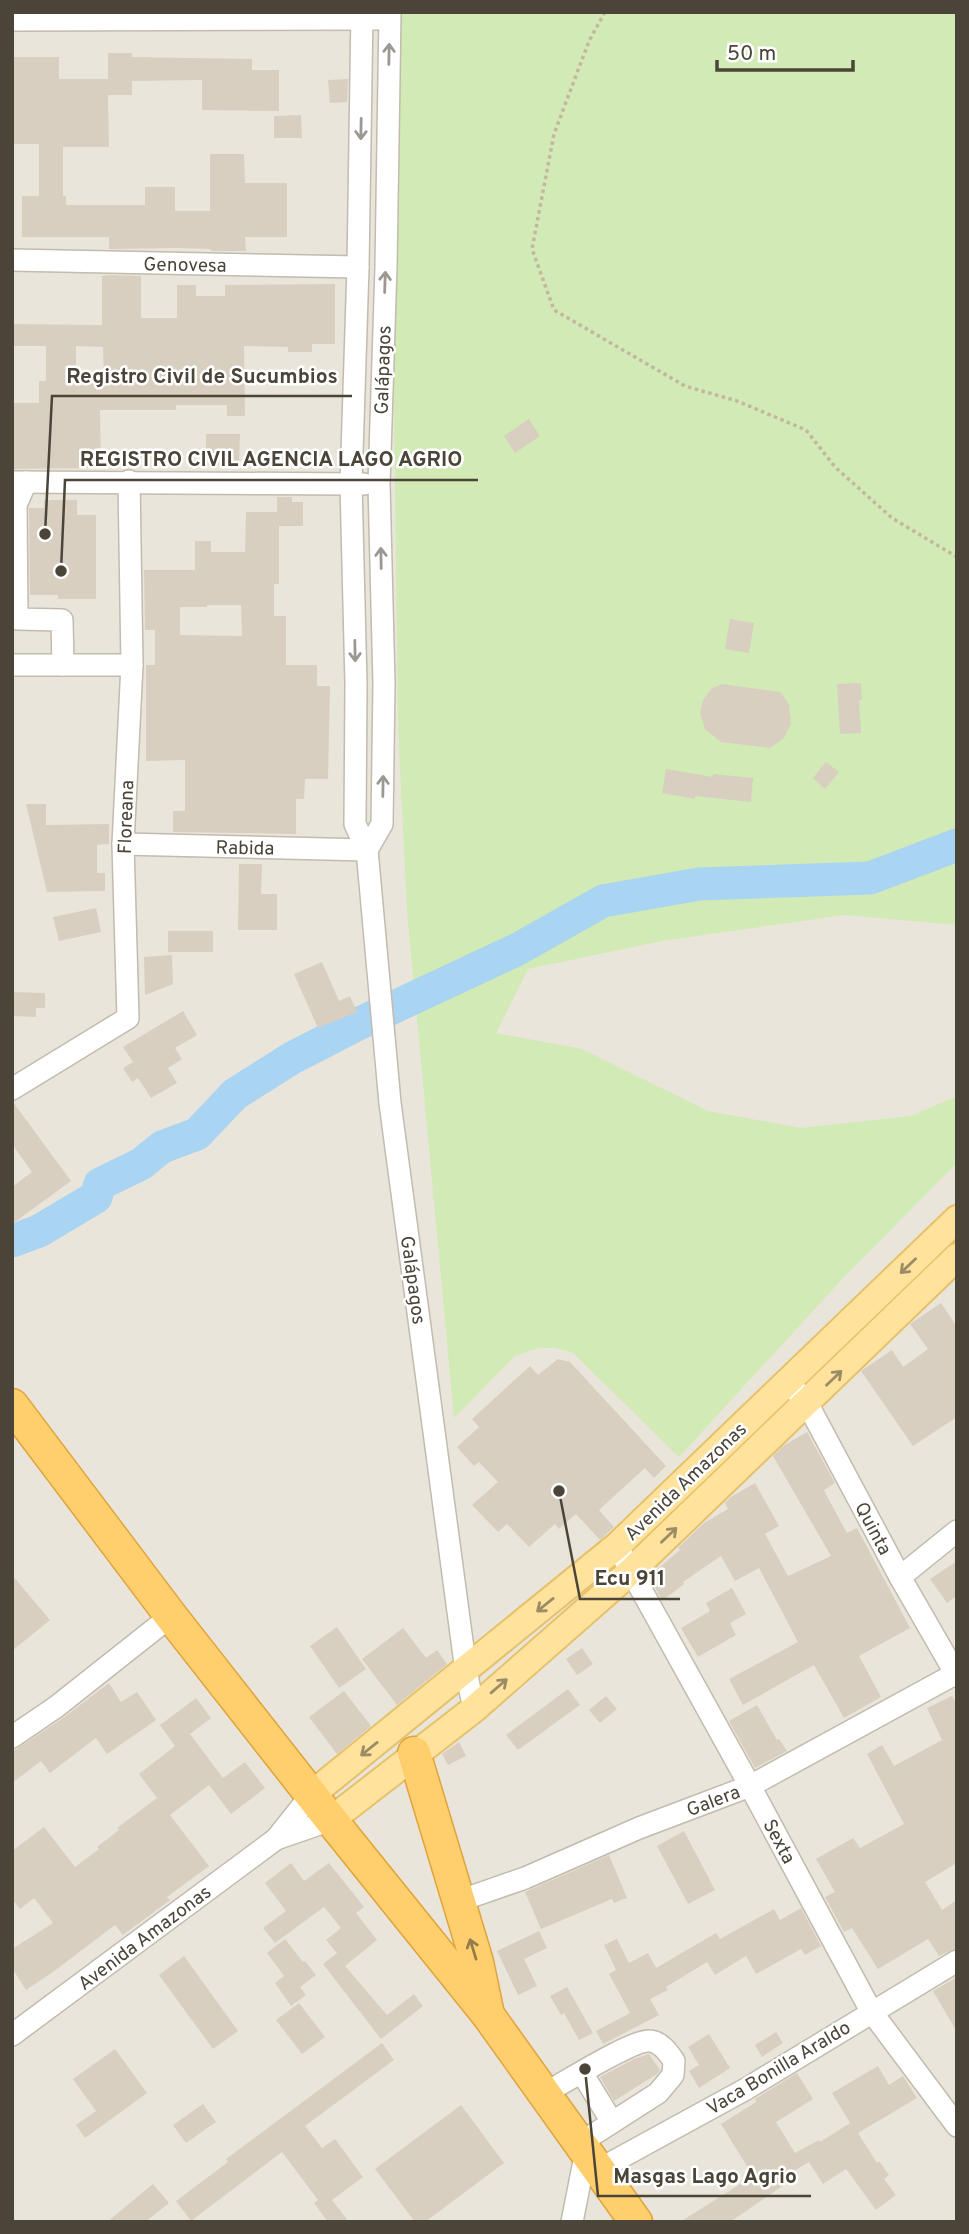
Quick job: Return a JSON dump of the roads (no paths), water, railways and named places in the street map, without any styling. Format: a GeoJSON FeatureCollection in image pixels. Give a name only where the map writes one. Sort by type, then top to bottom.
{"type":"FeatureCollection","features":[{"type":"Feature","properties":{"kind":"highway"},"geometry":{"type":"LineString","coordinates":[[12,1405],[171,1616],[488,2015],[636,2222]]}},
{"type":"Feature","properties":{"kind":"highway"},"geometry":{"type":"LineString","coordinates":[[414,1754],[477,1962],[488,2015]]}},
{"type":"Feature","properties":{"kind":"main road","name":"Avenida Amazonas"},"geometry":{"type":"LineString","coordinates":[[311,1795],[617,1546],[957,1219]]}},
{"type":"Feature","properties":{"kind":"main road","name":"Avenida Amazonas"},"geometry":{"type":"LineString","coordinates":[[331,1820],[474,1709],[630,1572],[957,1257]]}},
{"type":"Feature","properties":{"kind":"street"},"geometry":{"type":"LineString","coordinates":[[12,20],[90,15],[390,16]]}},
{"type":"Feature","properties":{"kind":"street","name":"Galápagos"},"geometry":{"type":"LineString","coordinates":[[362,16],[351,484],[356,696],[355,824],[368,850],[390,1096],[466,1671],[474,1709]]}},
{"type":"Feature","properties":{"kind":"street","name":"Galápagos"},"geometry":{"type":"LineString","coordinates":[[368,850],[382,824],[384,684],[379,484],[390,16]]}},
{"type":"Feature","properties":{"kind":"street","name":"Genovesa"},"geometry":{"type":"LineString","coordinates":[[12,261],[358,267]]}},
{"type":"Feature","properties":{"kind":"street","name":"Floreana"},"geometry":{"type":"LineString","coordinates":[[12,1089],[128,1018],[123,844],[132,665],[130,481]]}},
{"type":"Feature","properties":{"kind":"street"},"geometry":{"type":"LineString","coordinates":[[63,665],[62,620],[17,619],[16,505],[19,482],[379,484]]}},
{"type":"Feature","properties":{"kind":"street"},"geometry":{"type":"LineString","coordinates":[[12,665],[132,665]]}},
{"type":"Feature","properties":{"kind":"street","name":"Rabida"},"geometry":{"type":"LineString","coordinates":[[123,844],[368,850]]}},
{"type":"Feature","properties":{"kind":"street","name":"Quinta"},"geometry":{"type":"LineString","coordinates":[[788,1382],[807,1403],[956,1675]]}},
{"type":"Feature","properties":{"kind":"street"},"geometry":{"type":"LineString","coordinates":[[900,1577],[957,1531]]}},
{"type":"Feature","properties":{"kind":"street","name":"Sexta"},"geometry":{"type":"LineString","coordinates":[[617,1546],[871,2011],[957,2126]]}},
{"type":"Feature","properties":{"kind":"street"},"geometry":{"type":"LineString","coordinates":[[12,1738],[56,1707],[171,1616]]}},
{"type":"Feature","properties":{"kind":"street","name":"Galera"},"geometry":{"type":"LineString","coordinates":[[459,1901],[524,1878],[639,1828],[750,1786],[956,1675]]}},
{"type":"Feature","properties":{"kind":"street","name":"Avenida Amazonas"},"geometry":{"type":"LineString","coordinates":[[12,2035],[276,1839],[311,1795]]}},
{"type":"Feature","properties":{"kind":"street","name":"Avenida Amazonas"},"geometry":{"type":"LineString","coordinates":[[276,1839],[331,1820]]}},
{"type":"Feature","properties":{"kind":"street","name":"Vaca Bonilla Araldo"},"geometry":{"type":"LineString","coordinates":[[588,2154],[746,2089],[957,1961]]}},
{"type":"Feature","properties":{"kind":"street"},"geometry":{"type":"LineString","coordinates":[[545,2093],[634,2044],[650,2040],[663,2047],[674,2061],[673,2075],[667,2085],[612,2122],[588,2154],[572,2222]]}},
{"type":"Feature","properties":{"kind":"street"},"geometry":{"type":"LineString","coordinates":[[582,2073],[612,2122]]}},
{"type":"Feature","properties":{"kind":"waterway"},"geometry":{"type":"LineString","coordinates":[[12,1241],[39,1231],[96,1197],[100,1184],[141,1164],[162,1147],[197,1134],[235,1094],[292,1058],[518,949],[603,901],[699,884],[870,878],[957,845]]}},
{"type":"Feature","properties":{"kind":"place","name":"Registro Civil de Sucumbios"},"geometry":{"type":"Point","coordinates":[45,534]}},
{"type":"Feature","properties":{"kind":"place","name":"REGISTRO CIVIL AGENCIA LAGO AGRIO"},"geometry":{"type":"Point","coordinates":[61,571]}},
{"type":"Feature","properties":{"kind":"place","name":"Ecu 911"},"geometry":{"type":"Point","coordinates":[559,1491]}},
{"type":"Feature","properties":{"kind":"place","name":"Masgas Lago Agrio"},"geometry":{"type":"Point","coordinates":[585,2069]}}]}
